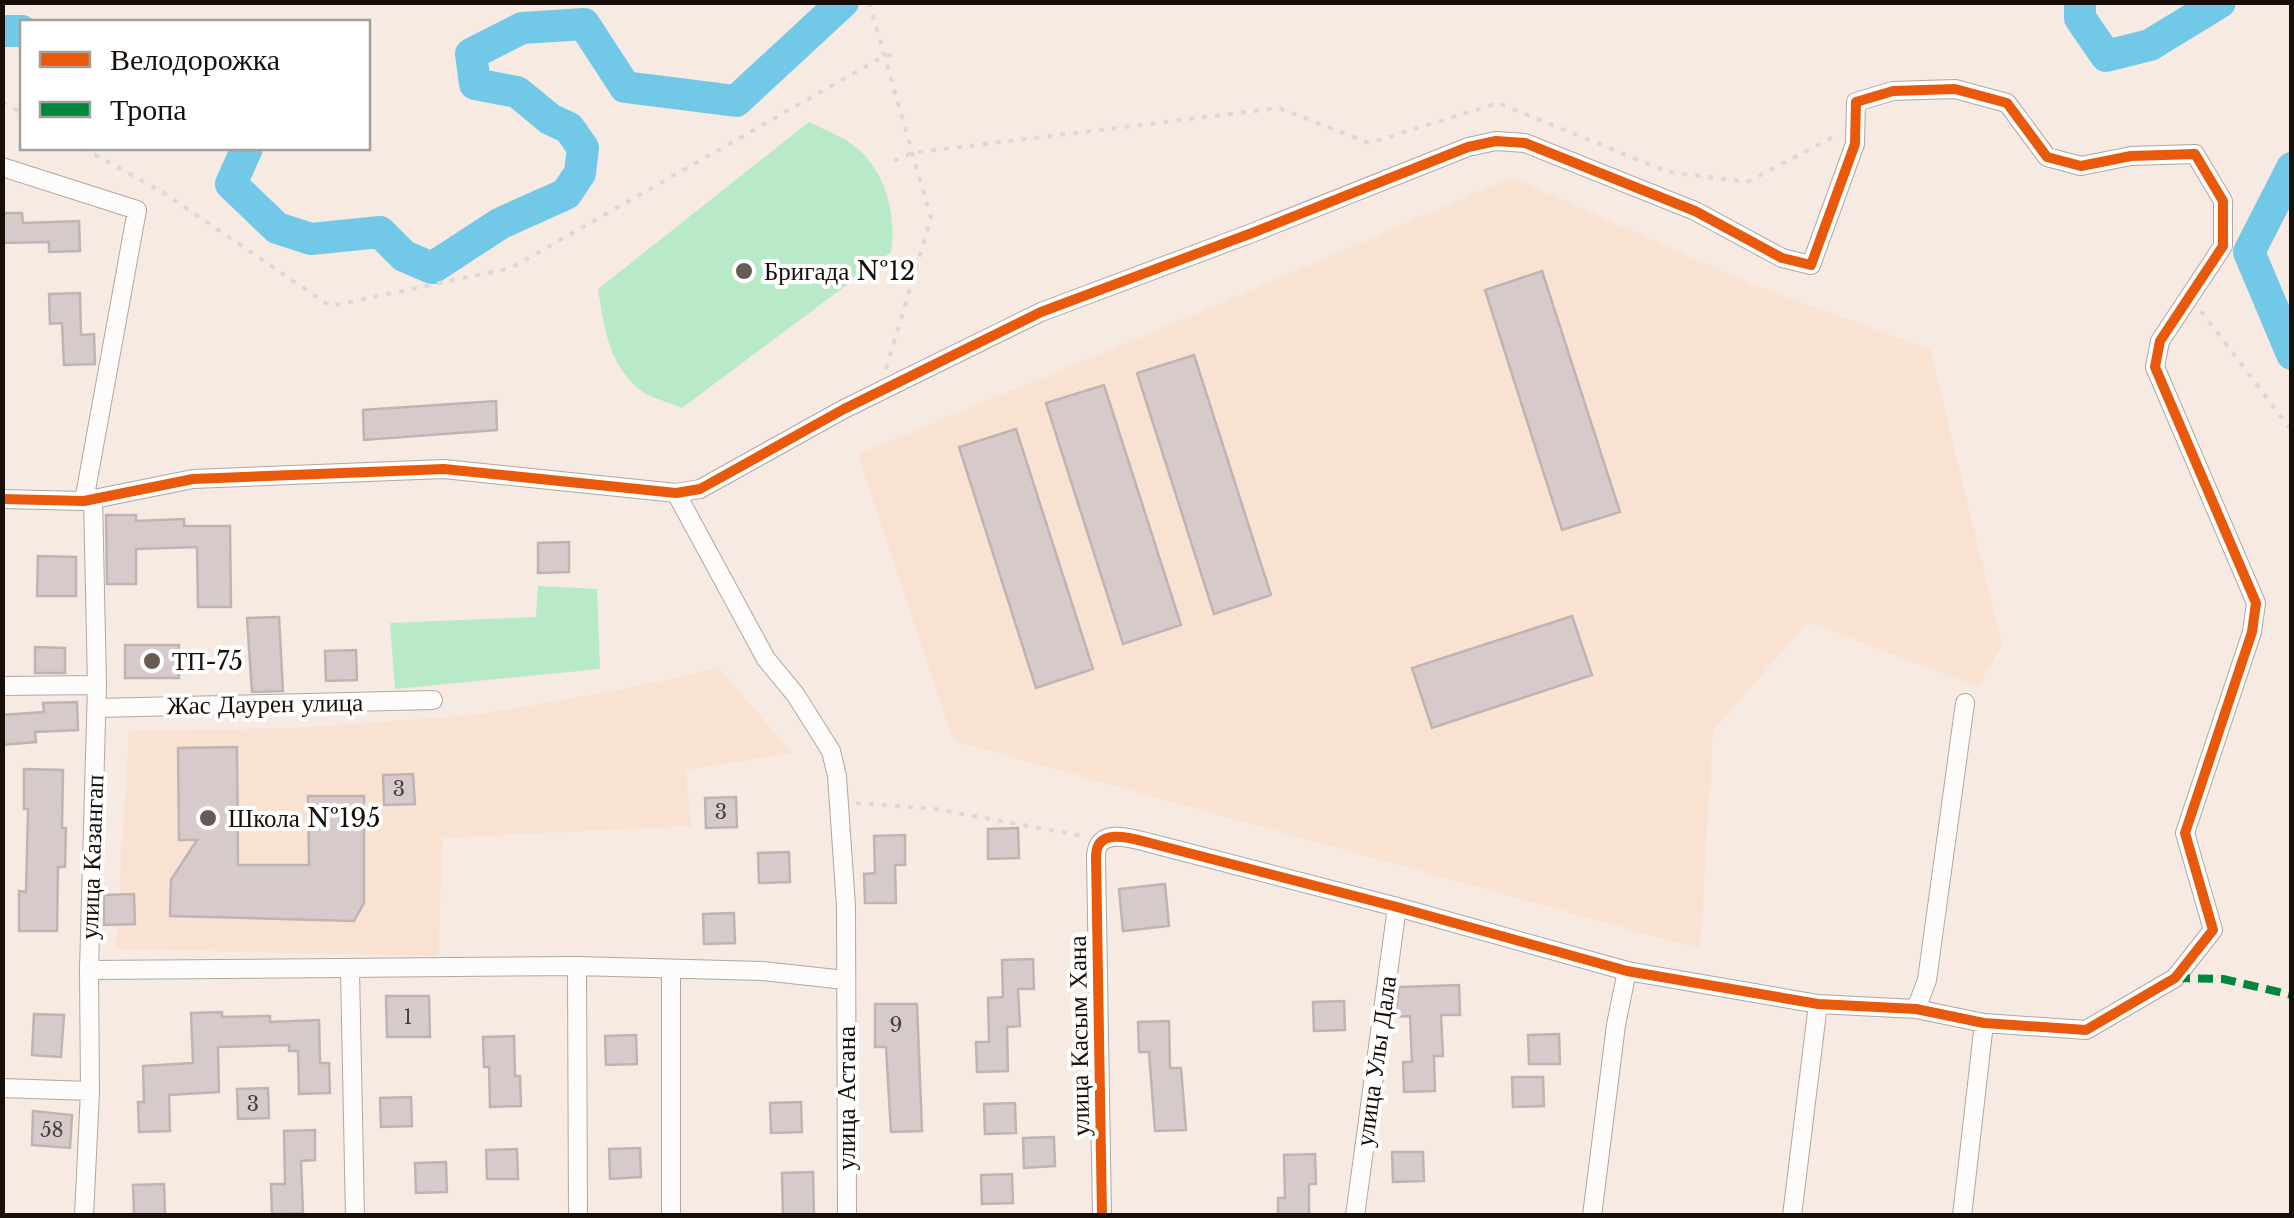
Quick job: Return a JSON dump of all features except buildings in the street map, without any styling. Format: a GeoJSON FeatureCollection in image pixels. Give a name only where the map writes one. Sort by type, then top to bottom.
{"type":"FeatureCollection","features":[{"type":"Feature","properties":{"kind":"street"},"geometry":{"type":"LineString","coordinates":[[2,499],[88,500],[192,480],[444,468],[676,493],[700,489],[879,392],[1041,312],[1436,159],[1496,141],[1526,143],[1696,211],[1782,258],[1812,265],[1855,144],[1856,102],[1892,91],[1955,89],[2007,103],[2047,157],[2081,166],[2132,156],[2195,154],[2223,201],[2223,246],[2160,341],[2155,367],[2256,604],[2252,632],[2184,833],[2213,930],[2175,978],[2086,1030],[1984,1023],[1916,1009],[1818,1004],[1626,971],[1396,906],[1121,836],[1099,848]]}},
{"type":"Feature","properties":{"kind":"street","name":"улица Казангап"},"geometry":{"type":"LineString","coordinates":[[2,167],[137,210],[88,500],[97,685],[84,1216]]}},
{"type":"Feature","properties":{"kind":"street","name":"улица Астана"},"geometry":{"type":"LineString","coordinates":[[676,493],[766,659],[796,694],[831,751],[841,802],[846,906],[847,1216]]}},
{"type":"Feature","properties":{"kind":"street"},"geometry":{"type":"LineString","coordinates":[[2,686],[97,685]]}},
{"type":"Feature","properties":{"kind":"street","name":"Жас Даурен улица"},"geometry":{"type":"LineString","coordinates":[[96,708],[433,700]]}},
{"type":"Feature","properties":{"kind":"street"},"geometry":{"type":"LineString","coordinates":[[1916,1009],[1926,980],[1965,703]]}},
{"type":"Feature","properties":{"kind":"street","name":"улица Касым Хана"},"geometry":{"type":"LineString","coordinates":[[1099,848],[1102,1216]]}},
{"type":"Feature","properties":{"kind":"street","name":"улица Улы Дала"},"geometry":{"type":"LineString","coordinates":[[1355,1216],[1396,906]]}},
{"type":"Feature","properties":{"kind":"street"},"geometry":{"type":"LineString","coordinates":[[89,970],[577,966],[762,972],[845,980]]}},
{"type":"Feature","properties":{"kind":"street"},"geometry":{"type":"LineString","coordinates":[[577,966],[578,1216]]}},
{"type":"Feature","properties":{"kind":"street"},"geometry":{"type":"LineString","coordinates":[[671,969],[671,1216]]}},
{"type":"Feature","properties":{"kind":"street"},"geometry":{"type":"LineString","coordinates":[[350,970],[356,1216]]}},
{"type":"Feature","properties":{"kind":"street"},"geometry":{"type":"LineString","coordinates":[[1592,1216],[1626,971]]}},
{"type":"Feature","properties":{"kind":"street"},"geometry":{"type":"LineString","coordinates":[[1792,1216],[1818,1004]]}},
{"type":"Feature","properties":{"kind":"street"},"geometry":{"type":"LineString","coordinates":[[1962,1216],[1984,1023]]}},
{"type":"Feature","properties":{"kind":"street"},"geometry":{"type":"LineString","coordinates":[[2,1088],[90,1091]]}},
{"type":"Feature","properties":{"kind":"path"},"geometry":{"type":"LineString","coordinates":[[869,2],[932,218],[879,392]]}},
{"type":"Feature","properties":{"kind":"path"},"geometry":{"type":"LineString","coordinates":[[87,150],[164,193],[330,306],[511,268],[884,56],[895,55]]}},
{"type":"Feature","properties":{"kind":"path"},"geometry":{"type":"LineString","coordinates":[[894,160],[912,153],[1279,108],[1369,143],[1498,104],[1668,172],[1747,182],[1856,126]]}},
{"type":"Feature","properties":{"kind":"path"},"geometry":{"type":"LineString","coordinates":[[2190,296],[2292,431]]}},
{"type":"Feature","properties":{"kind":"path"},"geometry":{"type":"LineString","coordinates":[[841,802],[936,808],[1099,848]]}},
{"type":"Feature","properties":{"kind":"shaded area"},"geometry":{"type":"Polygon","coordinates":[[[1512,177],[1754,285],[1930,349],[2002,645],[1978,687],[1808,622],[1713,731],[1700,949],[954,741],[858,454],[1512,177]]]}},
{"type":"Feature","properties":{"kind":"shaded area"},"geometry":{"type":"Polygon","coordinates":[[[719,668],[792,753],[685,770],[692,826],[443,838],[438,956],[116,949],[129,731],[296,728],[475,715],[719,668]]]}},
{"type":"Feature","properties":{"kind":"green space","name":"Бригада №12"},"geometry":{"type":"Polygon","coordinates":[[[809,122],[852,144],[873,166],[890,207],[891,252],[682,408],[643,392],[614,356],[598,289],[809,122]]]}},
{"type":"Feature","properties":{"kind":"green space"},"geometry":{"type":"Polygon","coordinates":[[[538,586],[597,589],[600,669],[395,689],[390,623],[536,617],[538,586]]]}},
{"type":"Feature","properties":{"kind":"waterway"},"geometry":{"type":"LineString","coordinates":[[246,150],[231,184],[277,228],[311,239],[380,232],[404,256],[432,268],[501,223],[566,194],[580,173],[583,148],[569,128],[550,119],[517,92],[475,84],[471,54],[522,28],[584,24],[625,87],[736,101],[843,2]]}},
{"type":"Feature","properties":{"kind":"waterway"},"geometry":{"type":"LineString","coordinates":[[2080,2],[2080,18],[2106,56],[2150,45],[2220,2]]}},
{"type":"Feature","properties":{"kind":"waterway"},"geometry":{"type":"LineString","coordinates":[[2,31],[20,31]]}},
{"type":"Feature","properties":{"kind":"waterway"},"geometry":{"type":"LineString","coordinates":[[2292,168],[2249,252],[2292,354]]}},
{"type":"Feature","properties":{"kind":"marked path"},"geometry":{"type":"LineString","coordinates":[[2175,978],[2223,979],[2292,995]]}},
{"type":"Feature","properties":{"kind":"cycle path"},"geometry":{"type":"LineString","coordinates":[[2,499],[84,501],[193,479],[444,469],[676,493],[700,489],[844,409],[1041,312],[1468,147],[1496,141],[1525,143],[1695,211],[1782,258],[1811,265],[1855,144],[1856,102],[1893,91],[1955,89],[2007,103],[2047,157],[2081,166],[2131,156],[2195,154],[2223,201],[2223,246],[2160,341],[2155,367],[2256,603],[2252,632],[2185,833],[2213,930],[2175,978],[2086,1030],[1984,1023],[1916,1009],[1818,1004],[1627,971],[1142,841],[1109,838],[1102,841],[1096,856],[1102,1216]]}},
{"type":"Feature","properties":{"kind":"place","name":"Бригада №12"},"geometry":{"type":"Point","coordinates":[744,271]}},
{"type":"Feature","properties":{"kind":"place","name":"ТП-75"},"geometry":{"type":"Point","coordinates":[152,661]}},
{"type":"Feature","properties":{"kind":"place","name":"Школа №195"},"geometry":{"type":"Point","coordinates":[208,818]}}]}
